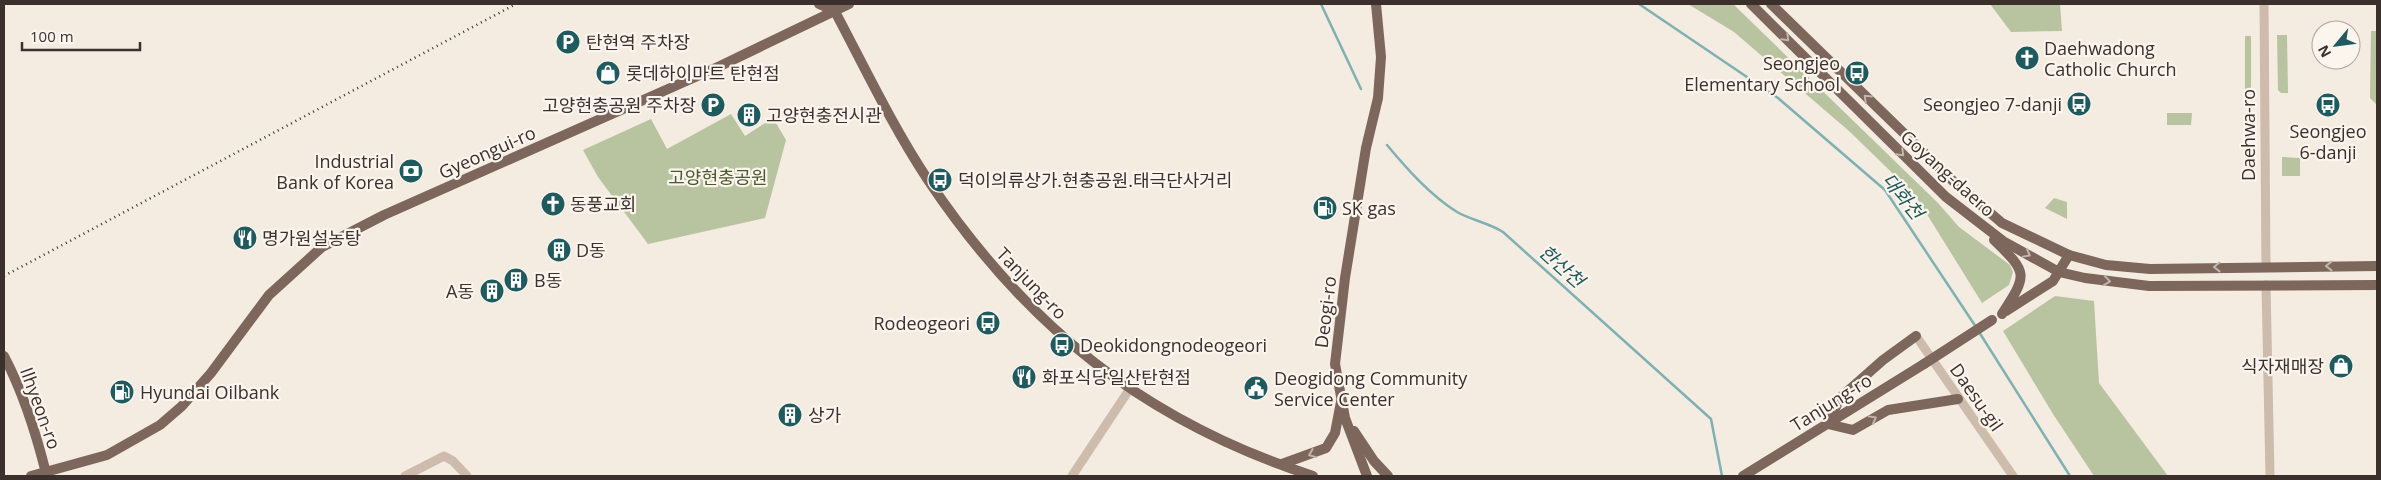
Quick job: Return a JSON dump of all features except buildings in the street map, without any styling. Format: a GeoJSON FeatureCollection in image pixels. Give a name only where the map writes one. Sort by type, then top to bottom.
{"type":"FeatureCollection","features":[{"type":"Feature","properties":{"kind":"main road"},"geometry":{"type":"LineString","coordinates":[[819,4],[834,6]]}},
{"type":"Feature","properties":{"kind":"main road","name":"Gyeongui-ro"},"geometry":{"type":"LineString","coordinates":[[31,476],[47,474],[107,455],[160,425],[182,406],[211,373],[269,295],[322,247],[384,216],[694,78],[834,6],[849,4]]}},
{"type":"Feature","properties":{"kind":"main road","name":"Deogi-ro"},"geometry":{"type":"LineString","coordinates":[[1367,476],[1345,418],[1335,364],[1339,321],[1366,148],[1378,98],[1381,57],[1376,4]]}},
{"type":"Feature","properties":{"kind":"main road","name":"Goyang-daero"},"geometry":{"type":"LineString","coordinates":[[1751,4],[1946,197],[2003,241],[2059,272],[2085,278],[2149,286],[2377,285]]}},
{"type":"Feature","properties":{"kind":"main road","name":"Goyang-daero"},"geometry":{"type":"LineString","coordinates":[[1771,4],[1954,182],[2002,222],[2070,255],[2106,265],[2150,269],[2377,266]]}},
{"type":"Feature","properties":{"kind":"main road","name":"Tanjung-ro"},"geometry":{"type":"LineString","coordinates":[[834,6],[906,143],[927,178],[966,235],[1009,286],[1038,316],[1129,390],[1216,438],[1313,476]]}},
{"type":"Feature","properties":{"kind":"main road"},"geometry":{"type":"LineString","coordinates":[[1976,222],[2018,263],[2021,269],[2020,283],[2002,314]]}},
{"type":"Feature","properties":{"kind":"main road"},"geometry":{"type":"LineString","coordinates":[[2002,314],[2053,281],[2070,255]]}},
{"type":"Feature","properties":{"kind":"main road","name":"Tanjung-ro"},"geometry":{"type":"LineString","coordinates":[[1744,476],[2002,314]]}},
{"type":"Feature","properties":{"kind":"main road"},"geometry":{"type":"LineString","coordinates":[[1916,336],[1883,360],[1840,398],[1828,424],[1853,430],[1888,410],[1958,399]]}},
{"type":"Feature","properties":{"kind":"main road","name":"Ilhyeon-ro"},"geometry":{"type":"LineString","coordinates":[[4,356],[20,390],[40,447],[47,474]]}},
{"type":"Feature","properties":{"kind":"main road"},"geometry":{"type":"LineString","coordinates":[[1282,464],[1315,454],[1326,448],[1334,433],[1342,401]]}},
{"type":"Feature","properties":{"kind":"main road"},"geometry":{"type":"LineString","coordinates":[[1345,418],[1374,461],[1388,476]]}},
{"type":"Feature","properties":{"kind":"street","name":"Daehwa-ro"},"geometry":{"type":"LineString","coordinates":[[2264,4],[2266,266]]}},
{"type":"Feature","properties":{"kind":"street"},"geometry":{"type":"LineString","coordinates":[[2266,285],[2270,476]]}},
{"type":"Feature","properties":{"kind":"street","name":"Daesu-gil"},"geometry":{"type":"LineString","coordinates":[[1916,336],[2013,476]]}},
{"type":"Feature","properties":{"kind":"street"},"geometry":{"type":"LineString","coordinates":[[1072,476],[1129,390]]}},
{"type":"Feature","properties":{"kind":"street"},"geometry":{"type":"LineString","coordinates":[[405,476],[444,456],[453,461],[467,476]]}},
{"type":"Feature","properties":{"kind":"green space"},"geometry":{"type":"Polygon","coordinates":[[[1688,4],[1733,4],[1938,203],[1959,227],[2010,265],[2013,272],[2009,285],[1982,303],[1915,195],[1849,131],[1734,32],[1688,4]]]}},
{"type":"Feature","properties":{"kind":"green space"},"geometry":{"type":"Polygon","coordinates":[[[1990,4],[2060,4],[2062,31],[2011,32],[1990,4]]]}},
{"type":"Feature","properties":{"kind":"green space"},"geometry":{"type":"Polygon","coordinates":[[[2371,31],[2377,31],[2377,105],[2370,98],[2371,31]]]}},
{"type":"Feature","properties":{"kind":"green space"},"geometry":{"type":"Polygon","coordinates":[[[2277,35],[2287,35],[2288,93],[2281,93],[2278,90],[2277,35]]]}},
{"type":"Feature","properties":{"kind":"green space"},"geometry":{"type":"Polygon","coordinates":[[[2245,36],[2251,36],[2251,90],[2249,92],[2245,92],[2245,36]]]}},
{"type":"Feature","properties":{"kind":"green space"},"geometry":{"type":"Polygon","coordinates":[[[2167,113],[2192,113],[2191,125],[2167,125],[2167,113]]]}},
{"type":"Feature","properties":{"kind":"green space","name":"고양현충공원"},"geometry":{"type":"Polygon","coordinates":[[[731,114],[745,136],[773,118],[786,140],[765,218],[648,244],[598,177],[583,150],[651,119],[667,149],[731,114]]]}},
{"type":"Feature","properties":{"kind":"green space"},"geometry":{"type":"Polygon","coordinates":[[[2282,157],[2300,158],[2300,176],[2282,176],[2282,157]]]}},
{"type":"Feature","properties":{"kind":"green space"},"geometry":{"type":"Polygon","coordinates":[[[2054,198],[2067,202],[2067,219],[2045,208],[2054,198]]]}},
{"type":"Feature","properties":{"kind":"green space"},"geometry":{"type":"Polygon","coordinates":[[[2055,296],[2094,301],[2099,383],[2168,476],[2094,476],[2053,414],[2003,331],[2055,296]]]}},
{"type":"Feature","properties":{"kind":"waterway","name":"한산천"},"geometry":{"type":"LineString","coordinates":[[1321,4],[1361,89]]}},
{"type":"Feature","properties":{"kind":"waterway","name":"대화천"},"geometry":{"type":"LineString","coordinates":[[1639,4],[1778,98],[1885,190],[1976,327]]}},
{"type":"Feature","properties":{"kind":"waterway","name":"한산천"},"geometry":{"type":"LineString","coordinates":[[1387,145],[1437,198],[1462,215],[1503,232],[1711,419],[1722,476]]}},
{"type":"Feature","properties":{"kind":"waterway","name":"대화천"},"geometry":{"type":"LineString","coordinates":[[1979,332],[2070,476]]}},
{"type":"Feature","properties":{"kind":"railway"},"geometry":{"type":"LineString","coordinates":[[4,276],[516,4]]}},
{"type":"Feature","properties":{"kind":"place","name":"탄현역 주차장"},"geometry":{"type":"Point","coordinates":[568,42]}},
{"type":"Feature","properties":{"kind":"place","name":"Daehwadong Catholic Church"},"geometry":{"type":"Point","coordinates":[2027,58]}},
{"type":"Feature","properties":{"kind":"place","name":"롯데하이마트 탄현점"},"geometry":{"type":"Point","coordinates":[608,73]}},
{"type":"Feature","properties":{"kind":"place","name":"Seongjeo Elementary School"},"geometry":{"type":"Point","coordinates":[1857,73]}},
{"type":"Feature","properties":{"kind":"place","name":"Seongjeo 7-danji"},"geometry":{"type":"Point","coordinates":[2079,104]}},
{"type":"Feature","properties":{"kind":"place","name":"고양현충공원 주차장"},"geometry":{"type":"Point","coordinates":[713,105]}},
{"type":"Feature","properties":{"kind":"place","name":"Seongjeo 6-danji"},"geometry":{"type":"Point","coordinates":[2328,105]}},
{"type":"Feature","properties":{"kind":"place","name":"고양현충전시관"},"geometry":{"type":"Point","coordinates":[749,115]}},
{"type":"Feature","properties":{"kind":"place","name":"Industrial Bank of Korea"},"geometry":{"type":"Point","coordinates":[411,171]}},
{"type":"Feature","properties":{"kind":"place","name":"덕이의류상가.현충공원.태극단사거리"},"geometry":{"type":"Point","coordinates":[940,180]}},
{"type":"Feature","properties":{"kind":"place","name":"동풍교회"},"geometry":{"type":"Point","coordinates":[553,204]}},
{"type":"Feature","properties":{"kind":"place","name":"SK gas"},"geometry":{"type":"Point","coordinates":[1325,208]}},
{"type":"Feature","properties":{"kind":"place","name":"명가원설농탕"},"geometry":{"type":"Point","coordinates":[245,238]}},
{"type":"Feature","properties":{"kind":"place","name":"D동"},"geometry":{"type":"Point","coordinates":[559,250]}},
{"type":"Feature","properties":{"kind":"place","name":"B동"},"geometry":{"type":"Point","coordinates":[516,280]}},
{"type":"Feature","properties":{"kind":"place","name":"A동"},"geometry":{"type":"Point","coordinates":[492,291]}},
{"type":"Feature","properties":{"kind":"place","name":"Rodeogeori"},"geometry":{"type":"Point","coordinates":[988,323]}},
{"type":"Feature","properties":{"kind":"place","name":"Deokidongnodeogeori"},"geometry":{"type":"Point","coordinates":[1062,345]}},
{"type":"Feature","properties":{"kind":"place","name":"식자재매장"},"geometry":{"type":"Point","coordinates":[2341,366]}},
{"type":"Feature","properties":{"kind":"place","name":"화포식당일산탄현점"},"geometry":{"type":"Point","coordinates":[1024,377]}},
{"type":"Feature","properties":{"kind":"place","name":"Deogidong Community Service Center"},"geometry":{"type":"Point","coordinates":[1256,388]}},
{"type":"Feature","properties":{"kind":"place","name":"Hyundai Oilbank"},"geometry":{"type":"Point","coordinates":[122,392]}},
{"type":"Feature","properties":{"kind":"place","name":"상가"},"geometry":{"type":"Point","coordinates":[790,415]}}]}
